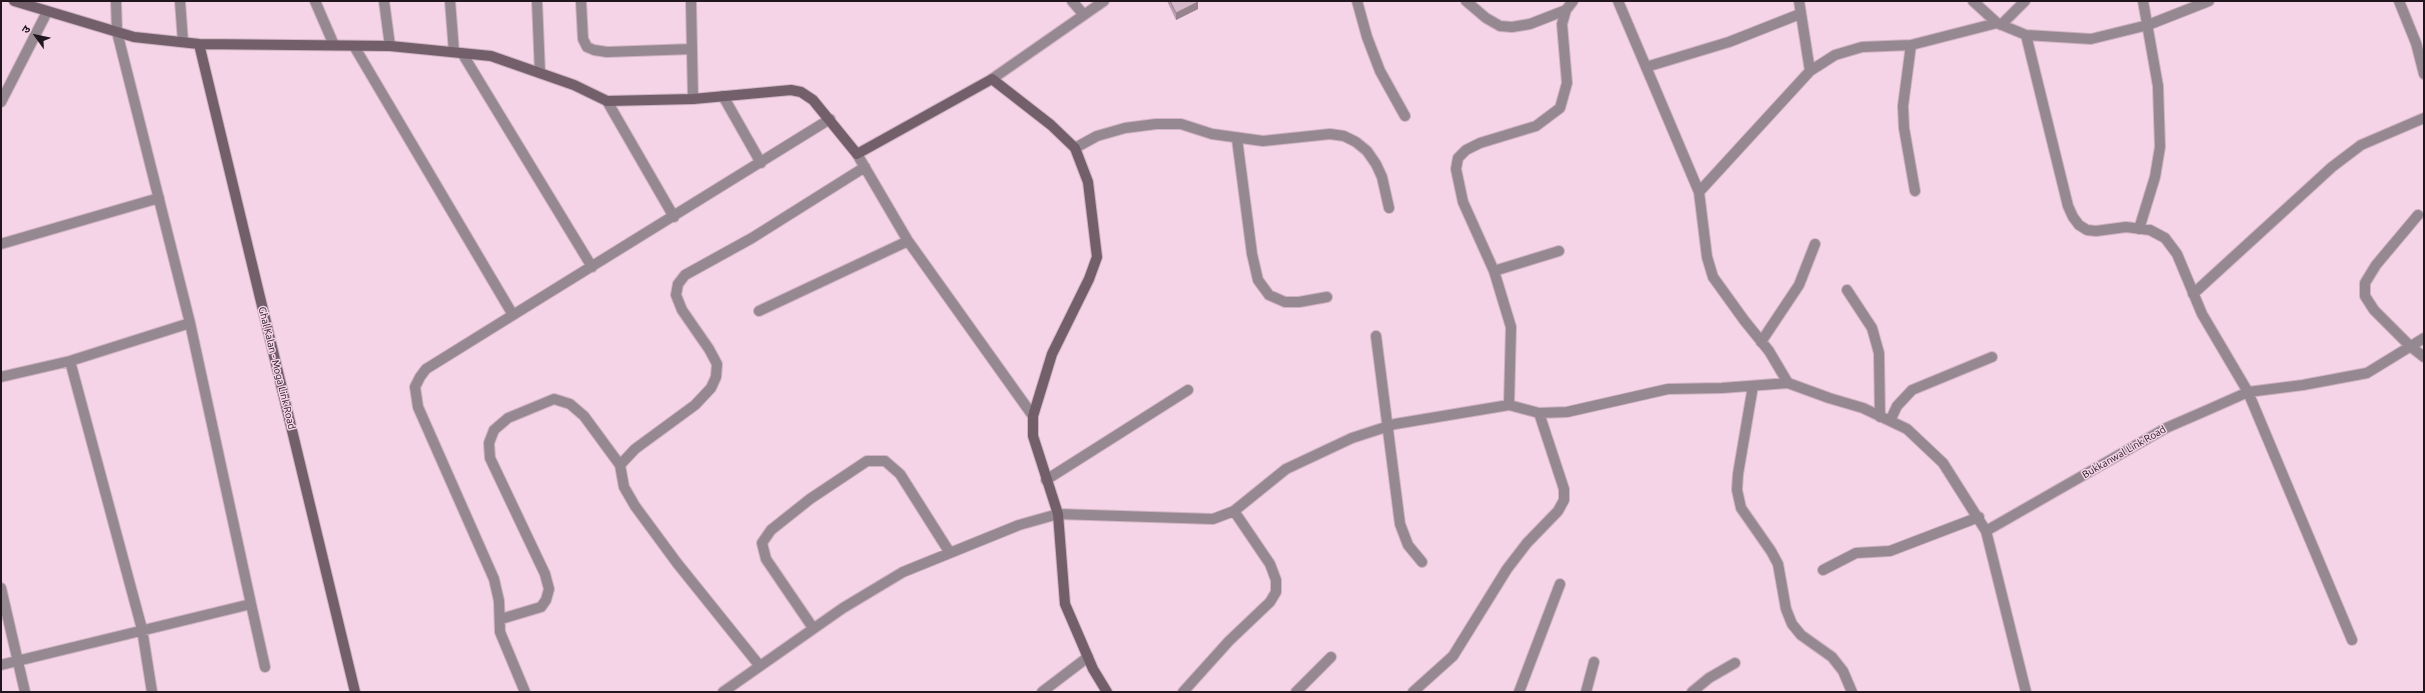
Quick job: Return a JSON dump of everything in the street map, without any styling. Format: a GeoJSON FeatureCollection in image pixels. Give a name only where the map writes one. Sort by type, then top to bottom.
{"type":"FeatureCollection","features":[{"type":"Feature","properties":{"kind":"street"},"geometry":{"type":"LineString","coordinates":[[14,1],[44,8],[134,37],[199,44],[390,46],[491,56],[574,85],[607,101],[693,99],[791,90],[801,92],[813,100],[857,154],[908,241],[1033,416]]}},
{"type":"Feature","properties":{"kind":"street"},"geometry":{"type":"LineString","coordinates":[[116,1],[118,32],[190,322],[265,667]]}},
{"type":"Feature","properties":{"kind":"street"},"geometry":{"type":"LineString","coordinates":[[180,1],[183,42]]}},
{"type":"Feature","properties":{"kind":"street"},"geometry":{"type":"LineString","coordinates":[[315,1],[334,45]]}},
{"type":"Feature","properties":{"kind":"street"},"geometry":{"type":"LineString","coordinates":[[384,1],[390,46]]}},
{"type":"Feature","properties":{"kind":"street"},"geometry":{"type":"LineString","coordinates":[[450,1],[458,53],[592,267]]}},
{"type":"Feature","properties":{"kind":"street"},"geometry":{"type":"LineString","coordinates":[[536,1],[540,73]]}},
{"type":"Feature","properties":{"kind":"street"},"geometry":{"type":"LineString","coordinates":[[581,1],[583,39],[587,47],[594,50],[607,52],[692,49]]}},
{"type":"Feature","properties":{"kind":"street"},"geometry":{"type":"LineString","coordinates":[[691,1],[693,99]]}},
{"type":"Feature","properties":{"kind":"street"},"geometry":{"type":"LineString","coordinates":[[1072,1],[1084,15]]}},
{"type":"Feature","properties":{"kind":"street"},"geometry":{"type":"LineString","coordinates":[[857,154],[992,79],[1104,1]]}},
{"type":"Feature","properties":{"kind":"street"},"geometry":{"type":"LineString","coordinates":[[1357,1],[1367,37],[1380,71],[1405,116]]}},
{"type":"Feature","properties":{"kind":"street"},"geometry":{"type":"LineString","coordinates":[[1466,1],[1486,18],[1500,26],[1512,28],[1530,24],[1566,10]]}},
{"type":"Feature","properties":{"kind":"street"},"geometry":{"type":"LineString","coordinates":[[1508,405],[1511,327],[1494,271],[1463,202],[1456,178],[1458,158],[1480,143],[1536,126],[1560,108],[1567,83],[1562,24],[1566,10],[1573,1]]}},
{"type":"Feature","properties":{"kind":"street"},"geometry":{"type":"LineString","coordinates":[[1618,1],[1699,192],[1707,257],[1714,277],[1761,342],[1788,383]]}},
{"type":"Feature","properties":{"kind":"street"},"geometry":{"type":"LineString","coordinates":[[1799,1],[1810,71]]}},
{"type":"Feature","properties":{"kind":"street"},"geometry":{"type":"LineString","coordinates":[[1973,1],[1999,24],[2026,35],[2091,39],[2148,25],[2209,1]]}},
{"type":"Feature","properties":{"kind":"street"},"geometry":{"type":"LineString","coordinates":[[1699,192],[1810,71],[1835,55],[1862,47],[1911,45],[1999,24],[2025,1]]}},
{"type":"Feature","properties":{"kind":"street"},"geometry":{"type":"LineString","coordinates":[[2139,229],[2155,177],[2160,146],[2158,86],[2143,1]]}},
{"type":"Feature","properties":{"kind":"street"},"geometry":{"type":"LineString","coordinates":[[2399,1],[2416,43],[2424,74]]}},
{"type":"Feature","properties":{"kind":"street"},"geometry":{"type":"LineString","coordinates":[[1,102],[44,8]]}},
{"type":"Feature","properties":{"kind":"street"},"geometry":{"type":"LineString","coordinates":[[1646,67],[1729,42],[1800,14]]}},
{"type":"Feature","properties":{"kind":"street"},"geometry":{"type":"LineString","coordinates":[[2026,35],[2068,206],[2073,217],[2079,225],[2087,230],[2150,230],[2165,238],[2177,254],[2193,294],[2219,346],[2248,392],[2352,640]]}},
{"type":"Feature","properties":{"kind":"street","name":"Ghal Kalan - Moga Link Road"},"geometry":{"type":"LineString","coordinates":[[199,44],[355,692]]}},
{"type":"Feature","properties":{"kind":"street"},"geometry":{"type":"LineString","coordinates":[[1911,45],[1904,106],[1904,128],[1916,191]]}},
{"type":"Feature","properties":{"kind":"street"},"geometry":{"type":"LineString","coordinates":[[354,46],[513,315]]}},
{"type":"Feature","properties":{"kind":"street"},"geometry":{"type":"LineString","coordinates":[[992,79],[1051,125],[1075,148],[1088,182],[1097,257],[1089,279],[1052,354],[1033,416],[1032,436],[1058,514],[1065,604],[1088,657],[1108,692]]}},
{"type":"Feature","properties":{"kind":"street"},"geometry":{"type":"LineString","coordinates":[[723,96],[761,163]]}},
{"type":"Feature","properties":{"kind":"street"},"geometry":{"type":"LineString","coordinates":[[607,101],[674,217]]}},
{"type":"Feature","properties":{"kind":"street"},"geometry":{"type":"LineString","coordinates":[[2193,294],[2332,167],[2361,145],[2424,118]]}},
{"type":"Feature","properties":{"kind":"street"},"geometry":{"type":"LineString","coordinates":[[525,692],[500,632],[501,618],[494,579],[418,407],[415,387],[426,369],[674,217],[830,119]]}},
{"type":"Feature","properties":{"kind":"street"},"geometry":{"type":"LineString","coordinates":[[1075,148],[1097,136],[1125,128],[1156,124],[1182,124],[1237,139],[1263,142],[1330,134],[1356,142],[1367,151],[1376,164],[1382,178],[1389,208]]}},
{"type":"Feature","properties":{"kind":"street"},"geometry":{"type":"LineString","coordinates":[[1237,139],[1252,254],[1258,280],[1269,295],[1285,302],[1299,302],[1327,297]]}},
{"type":"Feature","properties":{"kind":"street"},"geometry":{"type":"LineString","coordinates":[[620,465],[635,449],[695,405],[711,388],[716,377],[717,364],[709,349],[682,310],[676,295],[678,284],[685,275],[752,238],[865,167]]}},
{"type":"Feature","properties":{"kind":"street"},"geometry":{"type":"LineString","coordinates":[[1,244],[159,198]]}},
{"type":"Feature","properties":{"kind":"street"},"geometry":{"type":"LineString","coordinates":[[2418,216],[2376,265],[2365,282],[2365,296],[2374,310],[2410,346],[2424,357]]}},
{"type":"Feature","properties":{"kind":"street"},"geometry":{"type":"LineString","coordinates":[[760,311],[908,241]]}},
{"type":"Feature","properties":{"kind":"street"},"geometry":{"type":"LineString","coordinates":[[1761,342],[1799,285],[1815,244]]}},
{"type":"Feature","properties":{"kind":"street"},"geometry":{"type":"LineString","coordinates":[[1494,271],[1559,251]]}},
{"type":"Feature","properties":{"kind":"street"},"geometry":{"type":"LineString","coordinates":[[1847,290],[1872,328],[1879,353],[1880,416]]}},
{"type":"Feature","properties":{"kind":"street"},"geometry":{"type":"LineString","coordinates":[[1,377],[70,361],[190,322]]}},
{"type":"Feature","properties":{"kind":"street"},"geometry":{"type":"LineString","coordinates":[[1376,336],[1387,426],[1403,535],[1408,545],[1422,562]]}},
{"type":"Feature","properties":{"kind":"street","name":"Bukkanwal Link Road"},"geometry":{"type":"LineString","coordinates":[[1986,531],[2166,428],[2248,392],[2303,385],[2367,373],[2424,338]]}},
{"type":"Feature","properties":{"kind":"street"},"geometry":{"type":"LineString","coordinates":[[1890,421],[1897,406],[1912,390],[1992,357]]}},
{"type":"Feature","properties":{"kind":"street"},"geometry":{"type":"LineString","coordinates":[[70,361],[142,629],[152,692]]}},
{"type":"Feature","properties":{"kind":"street"},"geometry":{"type":"LineString","coordinates":[[723,692],[813,628],[903,572],[1019,525],[1058,514],[1213,519],[1234,511],[1286,469],[1352,438],[1387,426],[1508,405],[1539,413],[1567,412],[1668,388],[1753,386],[1788,383],[1828,398],[1863,408],[1907,429],[1943,463],[1979,517],[1986,531],[2026,692]]}},
{"type":"Feature","properties":{"kind":"street"},"geometry":{"type":"LineString","coordinates":[[1753,386],[1738,474],[1737,490],[1741,508],[1778,564],[1786,609],[1792,624],[1801,635],[1832,657],[1843,671],[1852,692]]}},
{"type":"Feature","properties":{"kind":"street"},"geometry":{"type":"LineString","coordinates":[[1046,480],[1188,390]]}},
{"type":"Feature","properties":{"kind":"street"},"geometry":{"type":"LineString","coordinates":[[501,618],[541,607],[546,600],[549,589],[545,574],[490,458],[489,443],[494,430],[508,418],[554,399],[570,404],[584,416],[620,465],[624,487],[635,506],[677,563],[759,665]]}},
{"type":"Feature","properties":{"kind":"street"},"geometry":{"type":"LineString","coordinates":[[1414,692],[1452,656],[1507,569],[1527,543],[1558,511],[1564,500],[1564,489],[1539,413]]}},
{"type":"Feature","properties":{"kind":"street"},"geometry":{"type":"LineString","coordinates":[[813,628],[766,559],[762,543],[771,530],[810,499],[867,461],[885,461],[900,474],[950,553]]}},
{"type":"Feature","properties":{"kind":"street"},"geometry":{"type":"LineString","coordinates":[[1183,692],[1229,641],[1270,602],[1276,592],[1276,580],[1270,564],[1234,511]]}},
{"type":"Feature","properties":{"kind":"street"},"geometry":{"type":"LineString","coordinates":[[1823,570],[1856,553],[1890,550],[1979,517]]}},
{"type":"Feature","properties":{"kind":"street"},"geometry":{"type":"LineString","coordinates":[[1519,692],[1560,584]]}},
{"type":"Feature","properties":{"kind":"street"},"geometry":{"type":"LineString","coordinates":[[1,588],[25,692]]}},
{"type":"Feature","properties":{"kind":"street"},"geometry":{"type":"LineString","coordinates":[[1,665],[142,629],[251,604]]}},
{"type":"Feature","properties":{"kind":"street"},"geometry":{"type":"LineString","coordinates":[[1042,692],[1088,657]]}},
{"type":"Feature","properties":{"kind":"street"},"geometry":{"type":"LineString","coordinates":[[1296,692],[1331,657]]}},
{"type":"Feature","properties":{"kind":"street"},"geometry":{"type":"LineString","coordinates":[[1586,692],[1594,662]]}},
{"type":"Feature","properties":{"kind":"street"},"geometry":{"type":"LineString","coordinates":[[1692,692],[1709,678],[1735,663]]}},
{"type":"Feature","properties":{"kind":"building"},"geometry":{"type":"Polygon","coordinates":[[[1170,1],[1197,1],[1198,2],[1176,13],[1170,1]]]}}]}
